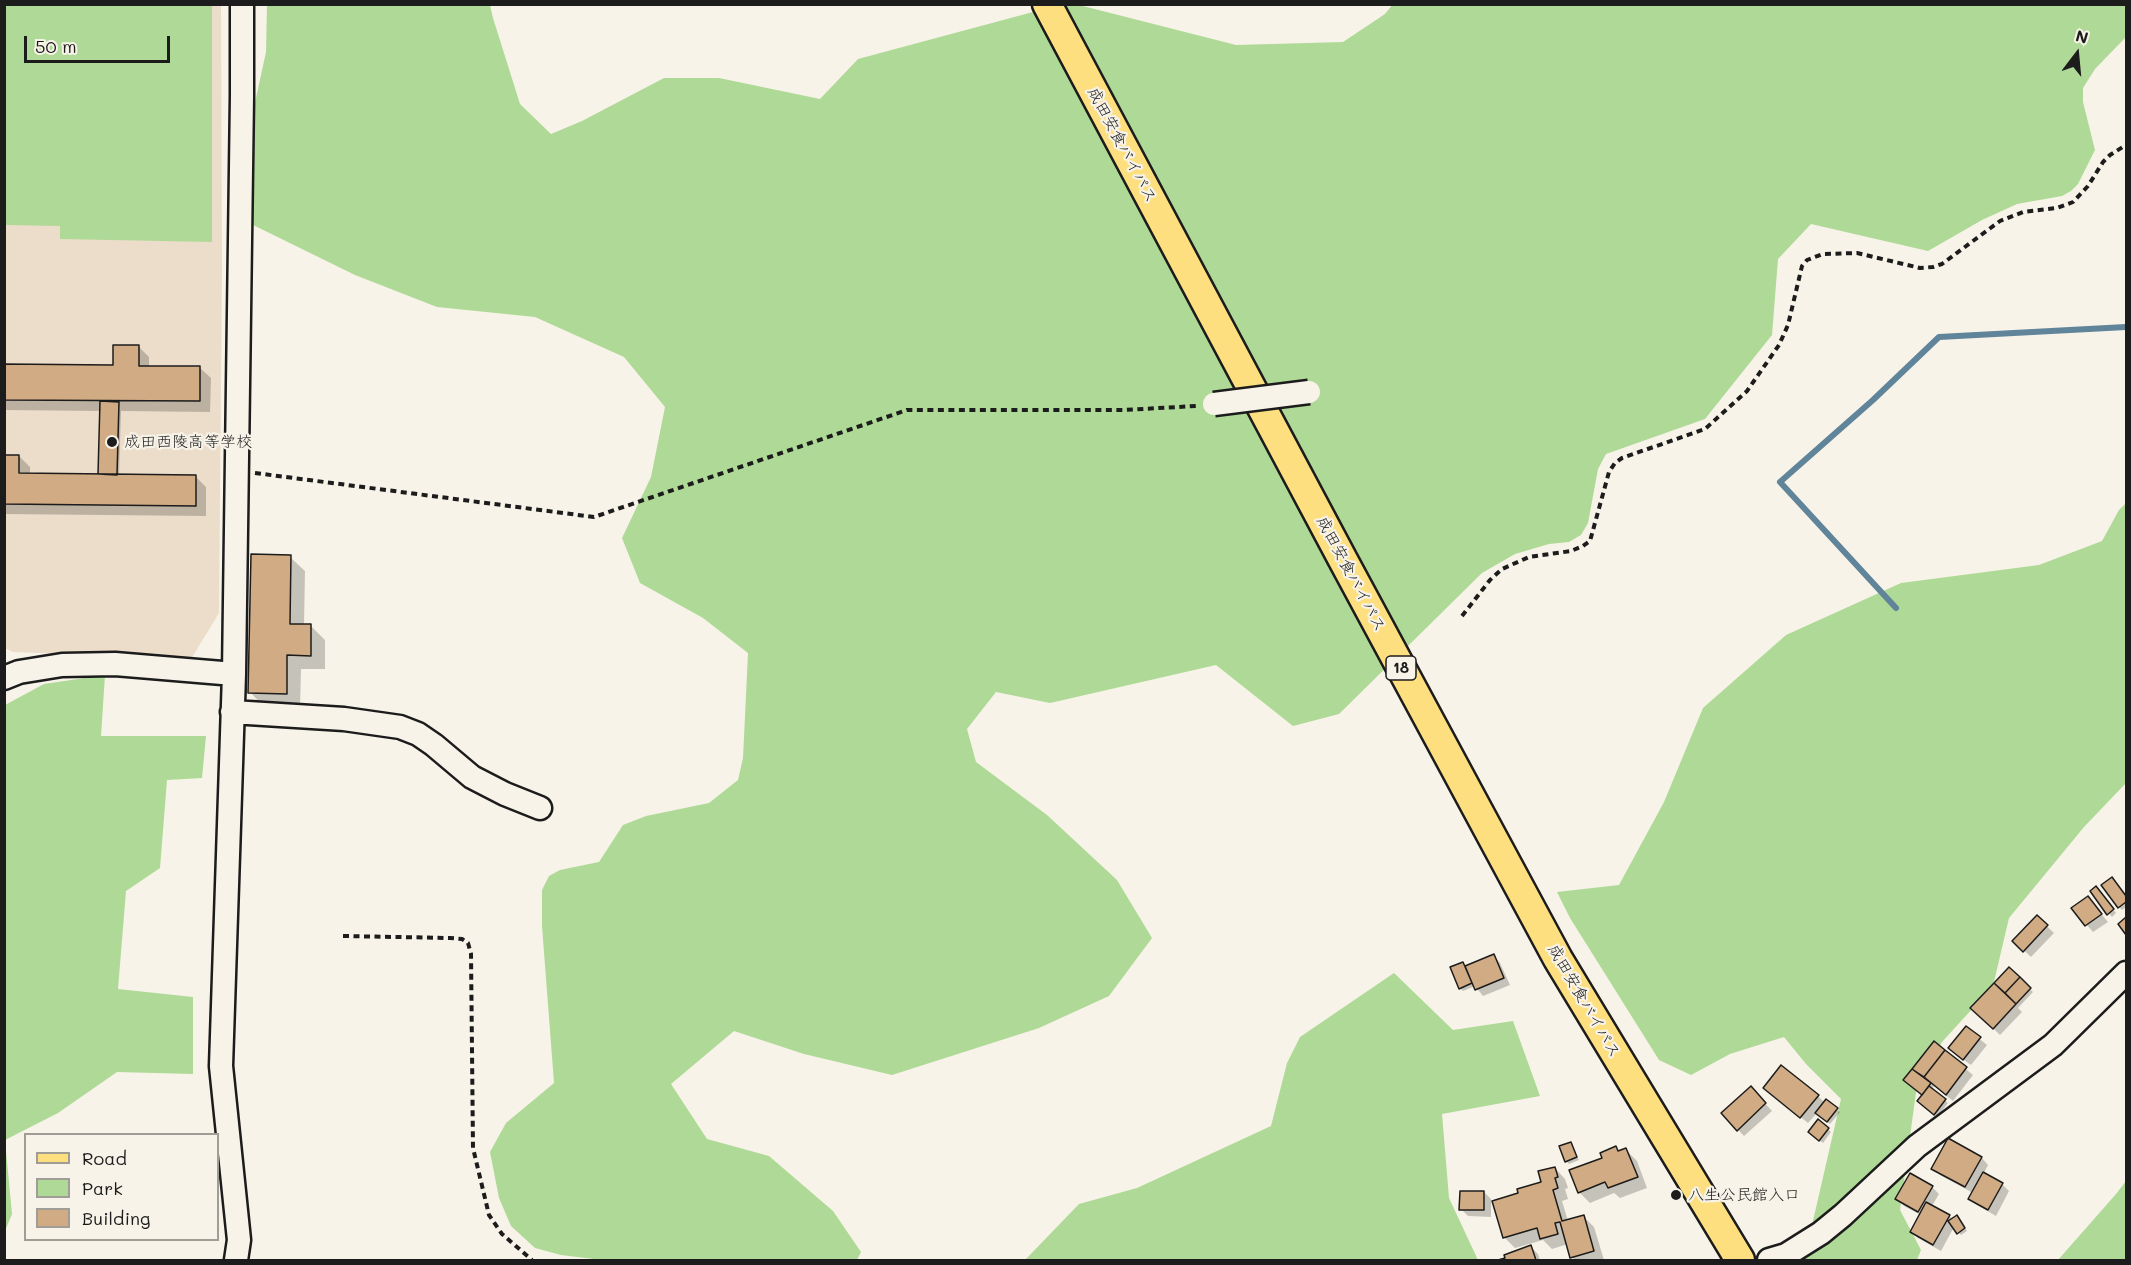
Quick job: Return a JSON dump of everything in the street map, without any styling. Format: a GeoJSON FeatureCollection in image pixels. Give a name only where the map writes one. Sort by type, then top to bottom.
{"type":"FeatureCollection","features":[{"type":"Feature","properties":{"kind":"main road","name":"成田安食バイパス"},"geometry":{"type":"LineString","coordinates":[[1047,4],[1542,929],[1615,1055],[1742,1260]]}},
{"type":"Feature","properties":{"kind":"street"},"geometry":{"type":"LineString","coordinates":[[236,1260],[239,1240],[221,1066],[234,674],[242,4]]}},
{"type":"Feature","properties":{"kind":"street"},"geometry":{"type":"LineString","coordinates":[[1214,404],[1310,392]]}},
{"type":"Feature","properties":{"kind":"street"},"geometry":{"type":"LineString","coordinates":[[4,678],[18,672],[62,664],[115,664],[234,674]]}},
{"type":"Feature","properties":{"kind":"street"},"geometry":{"type":"LineString","coordinates":[[232,712],[344,719],[400,727],[418,734],[434,745],[472,777],[540,808]]}},
{"type":"Feature","properties":{"kind":"street"},"geometry":{"type":"LineString","coordinates":[[1769,1260],[1786,1255],[1829,1227],[1917,1146],[2053,1045],[2127,973]]}},
{"type":"Feature","properties":{"kind":"path"},"geometry":{"type":"LineString","coordinates":[[1462,615],[1490,580],[1502,569],[1529,557],[1571,551],[1590,541],[1610,472],[1615,463],[1622,458],[1705,429],[1747,391],[1779,345],[1788,325],[1802,266],[1807,260],[1823,254],[1857,253],[1920,268],[1942,264],[2000,220],[2023,212],[2073,202],[2088,186],[2103,162],[2127,145]]}},
{"type":"Feature","properties":{"kind":"path"},"geometry":{"type":"LineString","coordinates":[[237,471],[594,517],[907,410],[1123,410],[1214,404]]}},
{"type":"Feature","properties":{"kind":"path"},"geometry":{"type":"LineString","coordinates":[[343,936],[450,938],[462,939],[468,944],[471,954],[473,1149],[489,1215],[502,1234],[532,1260]]}},
{"type":"Feature","properties":{"kind":"shaded area","name":"成田西陵高等学校"},"geometry":{"type":"Polygon","coordinates":[[[4,5],[221,5],[222,271],[219,613],[191,659],[13,652],[5,648],[4,5]]]}},
{"type":"Feature","properties":{"kind":"green space"},"geometry":{"type":"Polygon","coordinates":[[[5,4],[212,5],[212,242],[60,239],[60,226],[5,225],[5,4]]]}},
{"type":"Feature","properties":{"kind":"green space"},"geometry":{"type":"Polygon","coordinates":[[[1393,4],[2126,5],[2126,37],[2095,69],[2083,88],[2083,102],[2095,150],[2078,184],[2071,191],[2062,196],[2017,204],[1982,220],[1928,251],[1811,224],[1778,259],[1772,335],[1705,419],[1606,454],[1598,469],[1588,523],[1581,535],[1569,542],[1549,544],[1515,554],[1482,573],[1339,714],[1293,726],[1216,665],[1050,703],[996,692],[967,729],[976,762],[1047,815],[1117,880],[1152,938],[1109,996],[1039,1028],[892,1075],[804,1054],[734,1031],[671,1084],[707,1139],[769,1156],[833,1211],[861,1252],[857,1260],[602,1260],[561,1255],[535,1248],[511,1226],[499,1198],[490,1152],[506,1123],[554,1083],[542,926],[542,890],[549,876],[560,870],[599,862],[623,825],[646,816],[709,803],[738,780],[743,758],[748,653],[703,618],[640,583],[622,538],[651,477],[665,407],[624,357],[535,317],[437,307],[355,275],[249,223],[243,158],[266,52],[267,5],[490,5],[520,104],[551,134],[582,121],[664,78],[719,78],[820,99],[858,59],[1059,5],[1079,5],[1236,45],[1343,42],[1385,14],[1393,4]]]}},
{"type":"Feature","properties":{"kind":"green space"},"geometry":{"type":"Polygon","coordinates":[[[2126,503],[2126,783],[2084,827],[2009,918],[1993,986],[1942,1042],[1917,1085],[1900,1210],[1921,1250],[1917,1260],[1804,1260],[1841,1099],[1806,1064],[1784,1037],[1730,1054],[1691,1075],[1659,1060],[1570,918],[1557,892],[1619,885],[1664,802],[1703,708],[1786,635],[1901,583],[2039,565],[2102,541],[2119,510],[2126,503]]]}},
{"type":"Feature","properties":{"kind":"green space"},"geometry":{"type":"Polygon","coordinates":[[[105,675],[101,736],[206,736],[202,778],[167,780],[160,868],[126,891],[118,989],[193,997],[193,1074],[117,1072],[58,1113],[5,1140],[5,705],[44,684],[105,675]]]}},
{"type":"Feature","properties":{"kind":"green space"},"geometry":{"type":"Polygon","coordinates":[[[1394,973],[1453,1030],[1513,1021],[1540,1096],[1442,1114],[1449,1198],[1478,1260],[1025,1260],[1079,1204],[1137,1188],[1271,1126],[1287,1063],[1300,1037],[1394,973]]]}},
{"type":"Feature","properties":{"kind":"green space"},"geometry":{"type":"Polygon","coordinates":[[[5,1140],[12,1214],[5,1231],[5,1140]]]}},
{"type":"Feature","properties":{"kind":"green space"},"geometry":{"type":"Polygon","coordinates":[[[2126,1181],[2126,1260],[2058,1260],[2116,1194],[2126,1181]]]}},
{"type":"Feature","properties":{"kind":"building"},"geometry":{"type":"Polygon","coordinates":[[[113,345],[139,345],[139,366],[200,366],[200,401],[4,400],[4,364],[113,365],[113,345]]]}},
{"type":"Feature","properties":{"kind":"building"},"geometry":{"type":"Polygon","coordinates":[[[100,401],[119,402],[117,475],[98,474],[100,401]]]}},
{"type":"Feature","properties":{"kind":"building"},"geometry":{"type":"Polygon","coordinates":[[[4,455],[19,455],[19,473],[196,475],[196,506],[4,504],[4,455]]]}},
{"type":"Feature","properties":{"kind":"building"},"geometry":{"type":"Polygon","coordinates":[[[251,554],[291,555],[290,624],[311,624],[311,656],[287,655],[287,694],[248,693],[251,554]]]}},
{"type":"Feature","properties":{"kind":"building"},"geometry":{"type":"Polygon","coordinates":[[[2112,877],[2126,896],[2126,902],[2118,908],[2101,885],[2112,877]]]}},
{"type":"Feature","properties":{"kind":"building"},"geometry":{"type":"Polygon","coordinates":[[[2096,886],[2114,909],[2107,915],[2090,891],[2096,886]]]}},
{"type":"Feature","properties":{"kind":"building"},"geometry":{"type":"Polygon","coordinates":[[[2088,896],[2102,914],[2085,926],[2071,908],[2088,896]]]}},
{"type":"Feature","properties":{"kind":"building"},"geometry":{"type":"Polygon","coordinates":[[[2037,915],[2048,925],[2023,952],[2012,941],[2037,915]]]}},
{"type":"Feature","properties":{"kind":"building"},"geometry":{"type":"Polygon","coordinates":[[[2126,917],[2126,935],[2118,924],[2126,917]]]}},
{"type":"Feature","properties":{"kind":"building"},"geometry":{"type":"Polygon","coordinates":[[[1494,954],[1504,978],[1475,990],[1465,966],[1494,954]]]}},
{"type":"Feature","properties":{"kind":"building"},"geometry":{"type":"Polygon","coordinates":[[[1463,962],[1472,983],[1459,989],[1450,967],[1463,962]]]}},
{"type":"Feature","properties":{"kind":"building"},"geometry":{"type":"Polygon","coordinates":[[[2009,967],[2020,977],[2005,993],[1994,983],[2009,967]]]}},
{"type":"Feature","properties":{"kind":"building"},"geometry":{"type":"Polygon","coordinates":[[[2020,977],[2031,988],[2016,1004],[2005,993],[2020,977]]]}},
{"type":"Feature","properties":{"kind":"building"},"geometry":{"type":"Polygon","coordinates":[[[1994,983],[2016,1004],[1993,1029],[1970,1008],[1994,983]]]}},
{"type":"Feature","properties":{"kind":"building"},"geometry":{"type":"Polygon","coordinates":[[[1966,1026],[1981,1037],[1963,1060],[1948,1048],[1966,1026]]]}},
{"type":"Feature","properties":{"kind":"building"},"geometry":{"type":"Polygon","coordinates":[[[1934,1041],[1945,1050],[1924,1077],[1912,1069],[1934,1041]]]}},
{"type":"Feature","properties":{"kind":"building"},"geometry":{"type":"Polygon","coordinates":[[[1945,1050],[1967,1067],[1946,1095],[1924,1077],[1945,1050]]]}},
{"type":"Feature","properties":{"kind":"building"},"geometry":{"type":"Polygon","coordinates":[[[1781,1065],[1819,1095],[1800,1118],[1763,1088],[1781,1065]]]}},
{"type":"Feature","properties":{"kind":"building"},"geometry":{"type":"Polygon","coordinates":[[[1912,1069],[1931,1083],[1922,1095],[1903,1080],[1912,1069]]]}},
{"type":"Feature","properties":{"kind":"building"},"geometry":{"type":"Polygon","coordinates":[[[1751,1086],[1766,1103],[1737,1131],[1721,1113],[1751,1086]]]}},
{"type":"Feature","properties":{"kind":"building"},"geometry":{"type":"Polygon","coordinates":[[[1929,1086],[1946,1099],[1934,1115],[1917,1101],[1929,1086]]]}},
{"type":"Feature","properties":{"kind":"building"},"geometry":{"type":"Polygon","coordinates":[[[1826,1099],[1838,1108],[1827,1122],[1815,1113],[1826,1099]]]}},
{"type":"Feature","properties":{"kind":"building"},"geometry":{"type":"Polygon","coordinates":[[[1818,1119],[1829,1128],[1819,1141],[1808,1132],[1818,1119]]]}},
{"type":"Feature","properties":{"kind":"building"},"geometry":{"type":"Polygon","coordinates":[[[1948,1138],[1982,1157],[1965,1187],[1931,1169],[1948,1138]]]}},
{"type":"Feature","properties":{"kind":"building"},"geometry":{"type":"Polygon","coordinates":[[[1571,1142],[1577,1157],[1565,1162],[1559,1146],[1571,1142]]]}},
{"type":"Feature","properties":{"kind":"building"},"geometry":{"type":"Polygon","coordinates":[[[1616,1146],[1618,1151],[1626,1148],[1638,1177],[1608,1188],[1605,1182],[1578,1193],[1569,1170],[1602,1158],[1600,1153],[1616,1146]]]}},
{"type":"Feature","properties":{"kind":"building"},"geometry":{"type":"Polygon","coordinates":[[[1555,1167],[1558,1188],[1553,1190],[1562,1221],[1584,1215],[1594,1251],[1570,1258],[1560,1222],[1555,1223],[1558,1234],[1540,1239],[1537,1228],[1503,1238],[1492,1201],[1518,1193],[1517,1189],[1541,1182],[1538,1171],[1555,1167]]]}},
{"type":"Feature","properties":{"kind":"building"},"geometry":{"type":"Polygon","coordinates":[[[1983,1172],[2003,1183],[1988,1210],[1968,1199],[1983,1172]]]}},
{"type":"Feature","properties":{"kind":"building"},"geometry":{"type":"Polygon","coordinates":[[[1910,1173],[1933,1186],[1918,1212],[1895,1199],[1910,1173]]]}},
{"type":"Feature","properties":{"kind":"building"},"geometry":{"type":"Polygon","coordinates":[[[1460,1191],[1484,1191],[1484,1210],[1459,1210],[1460,1191]]]}},
{"type":"Feature","properties":{"kind":"building"},"geometry":{"type":"Polygon","coordinates":[[[1926,1202],[1950,1215],[1933,1245],[1910,1232],[1926,1202]]]}},
{"type":"Feature","properties":{"kind":"building"},"geometry":{"type":"Polygon","coordinates":[[[1957,1215],[1965,1228],[1957,1234],[1948,1221],[1957,1215]]]}},
{"type":"Feature","properties":{"kind":"building"},"geometry":{"type":"Polygon","coordinates":[[[1531,1245],[1536,1260],[1498,1260],[1505,1258],[1504,1255],[1531,1245]]]}},
{"type":"Feature","properties":{"kind":"waterway"},"geometry":{"type":"LineString","coordinates":[[1896,608],[1780,482],[1873,400],[1939,337],[2126,327]]}},
{"type":"Feature","properties":{"kind":"place","name":"成田西陵高等学校"},"geometry":{"type":"Point","coordinates":[112,442]}},
{"type":"Feature","properties":{"kind":"place","name":"八生公民館入口"},"geometry":{"type":"Point","coordinates":[1676,1195]}}]}
